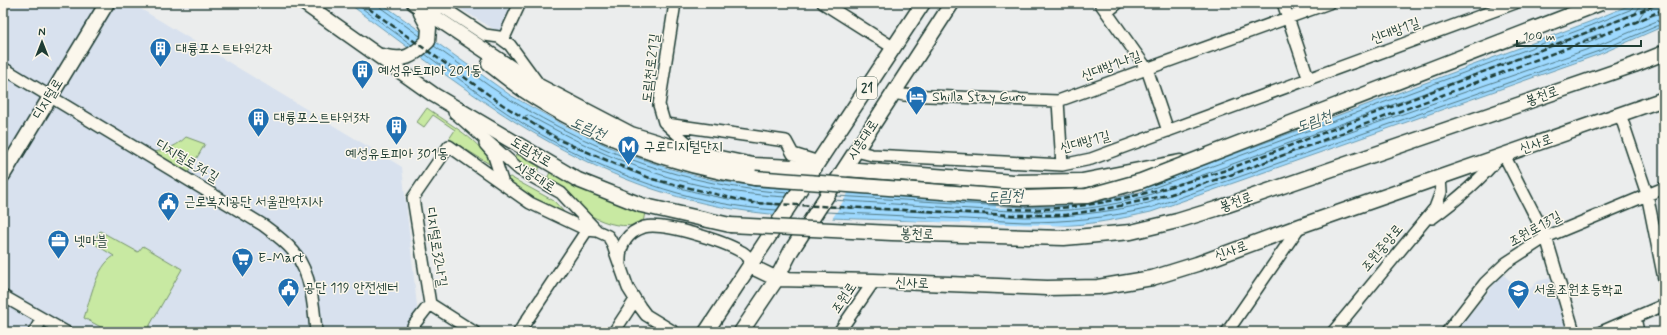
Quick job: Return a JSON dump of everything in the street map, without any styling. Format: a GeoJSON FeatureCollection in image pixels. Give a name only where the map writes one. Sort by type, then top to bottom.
{"type":"FeatureCollection","features":[{"type":"Feature","properties":{"kind":"main road","name":"디지털로"},"geometry":{"type":"LineString","coordinates":[[3,175],[107,3]]}},
{"type":"Feature","properties":{"kind":"main road","name":"도림천로"},"geometry":{"type":"LineString","coordinates":[[304,3],[434,95],[578,180],[641,205],[730,225],[788,228]]}},
{"type":"Feature","properties":{"kind":"main road"},"geometry":{"type":"LineString","coordinates":[[408,3],[429,8],[542,88],[631,134],[688,151],[753,165],[815,171],[1024,198],[1087,196],[1141,182],[1601,3]]}},
{"type":"Feature","properties":{"kind":"main road","name":"시흥대로"},"geometry":{"type":"LineString","coordinates":[[706,332],[815,171],[923,3]]}},
{"type":"Feature","properties":{"kind":"main road","name":"시흥대로"},"geometry":{"type":"LineString","coordinates":[[741,332],[777,279],[794,248],[952,3]]}},
{"type":"Feature","properties":{"kind":"main road"},"geometry":{"type":"LineString","coordinates":[[376,54],[397,60],[415,54],[428,41],[429,8]]}},
{"type":"Feature","properties":{"kind":"main road"},"geometry":{"type":"LineString","coordinates":[[429,8],[525,91],[571,118],[618,140],[672,160],[718,172],[762,179],[815,171]]}},
{"type":"Feature","properties":{"kind":"main road","name":"봉천로"},"geometry":{"type":"LineString","coordinates":[[788,228],[899,234],[1064,238],[1131,232],[1177,221],[1216,209],[1634,65],[1664,52]]}},
{"type":"Feature","properties":{"kind":"main road","name":"신사로"},"geometry":{"type":"LineString","coordinates":[[777,279],[874,281],[1047,288],[1098,286],[1152,278],[1197,264],[1300,226],[1664,99]]}},
{"type":"Feature","properties":{"kind":"main road"},"geometry":{"type":"LineString","coordinates":[[841,174],[896,173],[1013,182],[1082,181],[1202,158]]}},
{"type":"Feature","properties":{"kind":"main road"},"geometry":{"type":"LineString","coordinates":[[752,264],[777,279]]}},
{"type":"Feature","properties":{"kind":"street"},"geometry":{"type":"LineString","coordinates":[[503,40],[520,3]]}},
{"type":"Feature","properties":{"kind":"street","name":"도림천로21길"},"geometry":{"type":"LineString","coordinates":[[675,3],[659,105],[666,124],[686,142],[688,151]]}},
{"type":"Feature","properties":{"kind":"street"},"geometry":{"type":"LineString","coordinates":[[823,3],[894,48]]}},
{"type":"Feature","properties":{"kind":"street"},"geometry":{"type":"LineString","coordinates":[[1100,3],[1147,69],[1168,130]]}},
{"type":"Feature","properties":{"kind":"street"},"geometry":{"type":"LineString","coordinates":[[1107,12],[1118,3]]}},
{"type":"Feature","properties":{"kind":"street"},"geometry":{"type":"LineString","coordinates":[[1283,3],[1309,80]]}},
{"type":"Feature","properties":{"kind":"street","name":"신대방1나길"},"geometry":{"type":"LineString","coordinates":[[894,93],[904,95],[1058,101],[1329,3]]}},
{"type":"Feature","properties":{"kind":"street","name":"신대방1길"},"geometry":{"type":"LineString","coordinates":[[858,149],[860,152],[872,155],[1062,165],[1091,159],[1515,3]]}},
{"type":"Feature","properties":{"kind":"street"},"geometry":{"type":"LineString","coordinates":[[429,8],[485,34],[499,37],[510,45],[526,69],[542,88]]}},
{"type":"Feature","properties":{"kind":"street","name":"디지털로34길"},"geometry":{"type":"LineString","coordinates":[[3,68],[263,225],[284,242],[298,257],[308,282],[316,332]]}},
{"type":"Feature","properties":{"kind":"street","name":"시흥대로"},"geometry":{"type":"LineString","coordinates":[[434,95],[520,170],[560,193],[592,231]]}},
{"type":"Feature","properties":{"kind":"street"},"geometry":{"type":"LineString","coordinates":[[1058,101],[1062,165]]}},
{"type":"Feature","properties":{"kind":"street"},"geometry":{"type":"LineString","coordinates":[[1620,114],[1647,194],[1660,243],[1664,279]]}},
{"type":"Feature","properties":{"kind":"street"},"geometry":{"type":"LineString","coordinates":[[468,124],[493,153],[503,184]]}},
{"type":"Feature","properties":{"kind":"street"},"geometry":{"type":"LineString","coordinates":[[666,124],[786,141],[793,154],[815,171]]}},
{"type":"Feature","properties":{"kind":"street","name":"디지털로32나길"},"geometry":{"type":"LineString","coordinates":[[474,332],[430,304],[413,198],[449,146],[530,203],[592,231],[608,236],[620,264]]}},
{"type":"Feature","properties":{"kind":"street"},"geometry":{"type":"LineString","coordinates":[[1421,226],[1471,187],[1502,156],[1546,237],[1574,332]]}},
{"type":"Feature","properties":{"kind":"street","name":"조원중앙로"},"geometry":{"type":"LineString","coordinates":[[1333,332],[1421,226],[1439,200],[1441,192],[1440,178]]}},
{"type":"Feature","properties":{"kind":"street","name":"조원로13길"},"geometry":{"type":"LineString","coordinates":[[1447,332],[1485,282],[1506,263],[1546,237],[1664,188]]}},
{"type":"Feature","properties":{"kind":"street"},"geometry":{"type":"LineString","coordinates":[[1227,332],[1300,226]]}},
{"type":"Feature","properties":{"kind":"street"},"geometry":{"type":"LineString","coordinates":[[674,332],[646,315],[628,288],[620,264],[622,245],[627,237],[646,227],[689,232],[723,243],[743,252],[752,264]]}},
{"type":"Feature","properties":{"kind":"street"},"geometry":{"type":"LineString","coordinates":[[519,332],[592,231]]}},
{"type":"Feature","properties":{"kind":"street","name":"조원로"},"geometry":{"type":"LineString","coordinates":[[839,332],[874,281]]}},
{"type":"Feature","properties":{"kind":"street"},"geometry":{"type":"LineString","coordinates":[[3,296],[66,332]]}},
{"type":"Feature","properties":{"kind":"street"},"geometry":{"type":"LineString","coordinates":[[614,332],[636,300]]}},
{"type":"Feature","properties":{"kind":"street"},"geometry":{"type":"LineString","coordinates":[[413,332],[413,326],[430,304]]}},
{"type":"Feature","properties":{"kind":"street"},"geometry":{"type":"LineString","coordinates":[[1601,332],[1664,305]]}},
{"type":"Feature","properties":{"kind":"street"},"geometry":{"type":"LineString","coordinates":[[1635,318],[1638,332]]}},
{"type":"Feature","properties":{"kind":"street"},"geometry":{"type":"LineString","coordinates":[[34,332],[42,319]]}},
{"type":"Feature","properties":{"kind":"shaded area"},"geometry":{"type":"Polygon","coordinates":[[[3,3],[131,3],[402,167],[417,306],[417,332],[3,332],[3,3]]]}},
{"type":"Feature","properties":{"kind":"shaded area"},"geometry":{"type":"Polygon","coordinates":[[[451,3],[515,3],[500,33],[451,3]]]}},
{"type":"Feature","properties":{"kind":"shaded area","name":"서울조원초등학교"},"geometry":{"type":"Polygon","coordinates":[[[1503,274],[1524,295],[1538,281],[1555,277],[1568,325],[1566,330],[1561,332],[1455,332],[1503,274]]]}},
{"type":"Feature","properties":{"kind":"green space"},"geometry":{"type":"Polygon","coordinates":[[[427,108],[473,141],[487,157],[491,165],[449,139],[455,130],[433,115],[424,127],[417,122],[427,108]]]}},
{"type":"Feature","properties":{"kind":"green space"},"geometry":{"type":"Polygon","coordinates":[[[186,137],[205,144],[185,178],[143,153],[155,152],[172,147],[186,137]]]}},
{"type":"Feature","properties":{"kind":"green space"},"geometry":{"type":"Polygon","coordinates":[[[516,154],[540,167],[534,178],[514,157],[516,154]]]}},
{"type":"Feature","properties":{"kind":"green space"},"geometry":{"type":"Polygon","coordinates":[[[550,172],[621,204],[645,212],[643,223],[629,226],[616,225],[591,216],[545,184],[550,172]]]}},
{"type":"Feature","properties":{"kind":"green space"},"geometry":{"type":"Polygon","coordinates":[[[510,177],[554,201],[564,212],[562,214],[532,200],[508,182],[507,178],[510,177]]]}},
{"type":"Feature","properties":{"kind":"green space"},"geometry":{"type":"Polygon","coordinates":[[[100,231],[138,252],[143,246],[182,269],[146,332],[110,332],[84,318],[98,275],[108,261],[114,256],[93,243],[100,231]]]}},
{"type":"Feature","properties":{"kind":"water","name":"도림천"},"geometry":{"type":"Polygon","coordinates":[[[348,3],[381,3],[510,95],[566,126],[618,151],[671,169],[713,180],[761,187],[1024,203],[1143,188],[1589,22],[1635,3],[1664,3],[1664,26],[1600,54],[1151,212],[1093,223],[1020,227],[776,215],[733,209],[677,197],[625,179],[576,156],[528,130],[483,101],[348,3]]]}},
{"type":"Feature","properties":{"kind":"pier"},"geometry":{"type":"Polygon","coordinates":[[[521,98],[567,124],[619,149],[671,167],[713,178],[762,185],[1024,201],[1143,186],[1316,121],[1145,187],[1145,191],[1086,204],[996,208],[996,201],[849,192],[832,219],[775,216],[793,188],[737,184],[694,175],[663,166],[620,150],[573,130],[520,100],[521,98]]]}},
{"type":"Feature","properties":{"kind":"pier"},"geometry":{"type":"Polygon","coordinates":[[[865,220],[1080,226],[1023,228],[865,220]]]}},
{"type":"Feature","properties":{"kind":"railway"},"geometry":{"type":"LineString","coordinates":[[361,3],[503,105],[559,140],[652,179],[753,203],[1012,215],[1066,215],[1115,207],[1171,194],[1228,176],[1636,22],[1664,9]]}},
{"type":"Feature","properties":{"kind":"railway"},"geometry":{"type":"LineString","coordinates":[[1008,209],[1064,208],[1091,204],[1146,193],[1226,170],[1635,14],[1659,3]]}},
{"type":"Feature","properties":{"kind":"place","name":"대륭포스트타워2차"},"geometry":{"type":"Point","coordinates":[160,68]}},
{"type":"Feature","properties":{"kind":"place","name":"예성유토피아 201동"},"geometry":{"type":"Point","coordinates":[362,90]}},
{"type":"Feature","properties":{"kind":"place","name":"Shilla Stay Guro"},"geometry":{"type":"Point","coordinates":[917,116]}},
{"type":"Feature","properties":{"kind":"place","name":"대륭포스트타워3차"},"geometry":{"type":"Point","coordinates":[259,138]}},
{"type":"Feature","properties":{"kind":"place","name":"예성유토피아 301동"},"geometry":{"type":"Point","coordinates":[397,146]}},
{"type":"Feature","properties":{"kind":"place","name":"구로디지털단지"},"geometry":{"type":"Point","coordinates":[629,166]}},
{"type":"Feature","properties":{"kind":"place","name":"근로복지공단 서울관악지사"},"geometry":{"type":"Point","coordinates":[169,222]}},
{"type":"Feature","properties":{"kind":"place","name":"넷마블"},"geometry":{"type":"Point","coordinates":[59,260]}},
{"type":"Feature","properties":{"kind":"place","name":"E-Mart"},"geometry":{"type":"Point","coordinates":[243,278]}},
{"type":"Feature","properties":{"kind":"place","name":"공단 119 안전센터"},"geometry":{"type":"Point","coordinates":[289,308]}},
{"type":"Feature","properties":{"kind":"place","name":"서울조원초등학교"},"geometry":{"type":"Point","coordinates":[1519,310]}}]}
